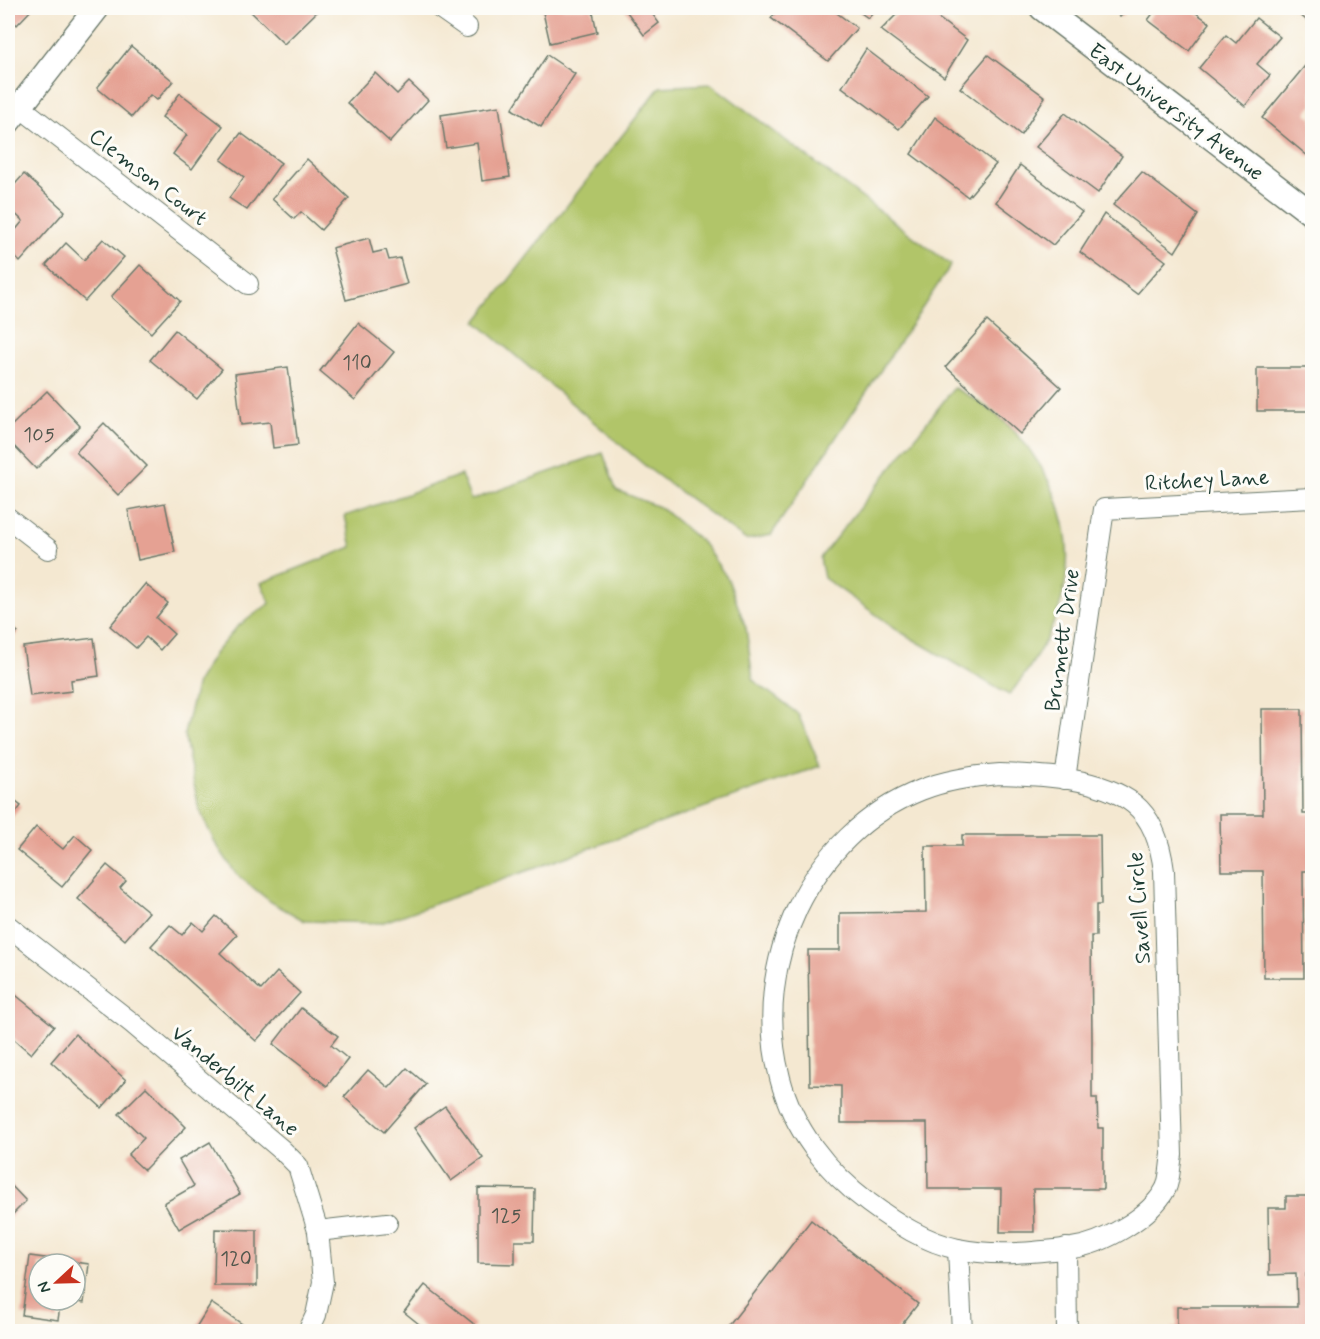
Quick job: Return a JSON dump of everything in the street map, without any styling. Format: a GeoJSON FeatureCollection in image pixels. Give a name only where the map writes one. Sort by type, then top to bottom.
{"type":"FeatureCollection","features":[{"type":"Feature","properties":{"kind":"street"},"geometry":{"type":"LineString","coordinates":[[14,114],[97,8]]}},
{"type":"Feature","properties":{"kind":"street"},"geometry":{"type":"LineString","coordinates":[[440,8],[466,27]]}},
{"type":"Feature","properties":{"kind":"street","name":"East University Avenue"},"geometry":{"type":"LineString","coordinates":[[1042,8],[1312,214]]}},
{"type":"Feature","properties":{"kind":"street","name":"Clemson Court"},"geometry":{"type":"LineString","coordinates":[[14,114],[248,284]]}},
{"type":"Feature","properties":{"kind":"street","name":"Ritchey Lane"},"geometry":{"type":"LineString","coordinates":[[1104,509],[1312,498]]}},
{"type":"Feature","properties":{"kind":"street","name":"Brumett Drive"},"geometry":{"type":"LineString","coordinates":[[1065,778],[1104,509]]}},
{"type":"Feature","properties":{"kind":"street"},"geometry":{"type":"LineString","coordinates":[[8,518],[48,549]]}},
{"type":"Feature","properties":{"kind":"street","name":"Savell Circle"},"geometry":{"type":"LineString","coordinates":[[1000,774],[1065,778],[1111,792],[1134,804],[1150,823],[1160,844],[1164,871],[1172,1155],[1167,1187],[1153,1205],[1117,1232],[1082,1246],[1066,1248],[1006,1254],[958,1249],[924,1238],[884,1214],[850,1189],[819,1156],[796,1119],[780,1077],[773,1035],[774,993],[779,951],[795,910],[819,870],[843,841],[879,813],[920,790],[965,777],[1000,774]]}},
{"type":"Feature","properties":{"kind":"street","name":"Vanderbilt Lane"},"geometry":{"type":"LineString","coordinates":[[8,926],[132,1023],[298,1166],[318,1231],[323,1282],[316,1315],[308,1332]]}},
{"type":"Feature","properties":{"kind":"street"},"geometry":{"type":"LineString","coordinates":[[318,1231],[387,1223]]}},
{"type":"Feature","properties":{"kind":"street"},"geometry":{"type":"LineString","coordinates":[[1066,1248],[1067,1332]]}},
{"type":"Feature","properties":{"kind":"street"},"geometry":{"type":"LineString","coordinates":[[958,1249],[962,1332]]}},
{"type":"Feature","properties":{"kind":"green space"},"geometry":{"type":"Polygon","coordinates":[[[711,84],[951,265],[771,535],[746,540],[649,469],[476,322],[660,87],[711,84]]]}},
{"type":"Feature","properties":{"kind":"green space"},"geometry":{"type":"Polygon","coordinates":[[[954,388],[993,412],[1024,442],[1041,467],[1056,497],[1065,527],[1067,557],[1065,586],[1057,614],[1029,668],[1009,695],[904,634],[824,578],[820,558],[954,388]]]}},
{"type":"Feature","properties":{"kind":"green space"},"geometry":{"type":"Polygon","coordinates":[[[603,453],[616,490],[661,508],[702,542],[728,579],[746,628],[753,680],[798,714],[820,766],[381,923],[305,921],[271,902],[236,874],[214,841],[199,809],[184,734],[197,682],[214,654],[237,627],[270,603],[261,583],[352,547],[345,516],[461,475],[471,500],[603,453]]]}},
{"type":"Feature","properties":{"kind":"building"},"geometry":{"type":"Polygon","coordinates":[[[8,8],[33,8],[17,25],[8,16],[8,8]]]}},
{"type":"Feature","properties":{"kind":"building"},"geometry":{"type":"Polygon","coordinates":[[[247,8],[321,8],[284,44],[247,8]]]}},
{"type":"Feature","properties":{"kind":"building"},"geometry":{"type":"Polygon","coordinates":[[[542,8],[592,8],[597,32],[550,43],[542,8]]]}},
{"type":"Feature","properties":{"kind":"building"},"geometry":{"type":"Polygon","coordinates":[[[624,8],[648,8],[659,23],[644,35],[624,8]]]}},
{"type":"Feature","properties":{"kind":"building"},"geometry":{"type":"Polygon","coordinates":[[[779,8],[830,8],[857,28],[828,61],[771,18],[779,8]]]}},
{"type":"Feature","properties":{"kind":"building"},"geometry":{"type":"Polygon","coordinates":[[[854,8],[876,8],[868,18],[854,8]]]}},
{"type":"Feature","properties":{"kind":"building"},"geometry":{"type":"Polygon","coordinates":[[[903,8],[925,8],[967,40],[944,77],[881,30],[903,8]]]}},
{"type":"Feature","properties":{"kind":"building"},"geometry":{"type":"Polygon","coordinates":[[[1111,8],[1130,8],[1120,17],[1111,8]]]}},
{"type":"Feature","properties":{"kind":"building"},"geometry":{"type":"Polygon","coordinates":[[[1157,8],[1189,8],[1210,23],[1189,51],[1148,20],[1157,8]]]}},
{"type":"Feature","properties":{"kind":"building"},"geometry":{"type":"Polygon","coordinates":[[[1292,8],[1312,8],[1312,25],[1292,8]]]}},
{"type":"Feature","properties":{"kind":"building"},"geometry":{"type":"Polygon","coordinates":[[[1256,18],[1280,37],[1257,64],[1270,75],[1245,106],[1199,68],[1226,35],[1236,43],[1256,18]]]}},
{"type":"Feature","properties":{"kind":"building"},"geometry":{"type":"Polygon","coordinates":[[[131,46],[173,81],[157,100],[150,95],[132,117],[97,88],[131,46]]]}},
{"type":"Feature","properties":{"kind":"building"},"geometry":{"type":"Polygon","coordinates":[[[866,49],[928,96],[899,129],[842,87],[866,49]]]}},
{"type":"Feature","properties":{"kind":"building"},"geometry":{"type":"Polygon","coordinates":[[[547,55],[575,74],[541,127],[512,109],[547,55]]]}},
{"type":"Feature","properties":{"kind":"building"},"geometry":{"type":"Polygon","coordinates":[[[988,55],[1045,97],[1021,135],[960,88],[988,55]]]}},
{"type":"Feature","properties":{"kind":"building"},"geometry":{"type":"Polygon","coordinates":[[[1309,61],[1312,63],[1312,105],[1306,113],[1312,119],[1312,153],[1309,157],[1262,118],[1309,61]]]}},
{"type":"Feature","properties":{"kind":"building"},"geometry":{"type":"Polygon","coordinates":[[[375,73],[397,94],[409,82],[428,100],[390,142],[347,103],[375,73]]]}},
{"type":"Feature","properties":{"kind":"building"},"geometry":{"type":"Polygon","coordinates":[[[180,93],[223,126],[192,169],[173,154],[187,135],[162,117],[180,93]]]}},
{"type":"Feature","properties":{"kind":"building"},"geometry":{"type":"Polygon","coordinates":[[[499,106],[510,177],[482,181],[477,143],[446,148],[441,115],[499,106]]]}},
{"type":"Feature","properties":{"kind":"building"},"geometry":{"type":"Polygon","coordinates":[[[1065,113],[1122,156],[1098,193],[1036,147],[1065,113]]]}},
{"type":"Feature","properties":{"kind":"building"},"geometry":{"type":"Polygon","coordinates":[[[935,117],[996,164],[968,197],[911,154],[935,117]]]}},
{"type":"Feature","properties":{"kind":"building"},"geometry":{"type":"Polygon","coordinates":[[[241,133],[281,163],[247,210],[229,198],[244,177],[221,160],[241,133]]]}},
{"type":"Feature","properties":{"kind":"building"},"geometry":{"type":"Polygon","coordinates":[[[307,159],[349,198],[321,230],[301,212],[294,219],[272,199],[307,159]]]}},
{"type":"Feature","properties":{"kind":"building"},"geometry":{"type":"Polygon","coordinates":[[[1020,165],[1082,212],[1053,245],[996,202],[1020,165]]]}},
{"type":"Feature","properties":{"kind":"building"},"geometry":{"type":"Polygon","coordinates":[[[1142,172],[1198,215],[1175,252],[1113,205],[1142,172]]]}},
{"type":"Feature","properties":{"kind":"building"},"geometry":{"type":"Polygon","coordinates":[[[24,174],[65,211],[20,262],[8,250],[8,239],[23,221],[8,207],[8,192],[24,174]]]}},
{"type":"Feature","properties":{"kind":"building"},"geometry":{"type":"Polygon","coordinates":[[[1104,214],[1166,261],[1137,294],[1080,252],[1104,214]]]}},
{"type":"Feature","properties":{"kind":"building"},"geometry":{"type":"Polygon","coordinates":[[[369,238],[373,253],[386,250],[389,260],[400,258],[407,284],[346,300],[332,248],[369,238]]]}},
{"type":"Feature","properties":{"kind":"building"},"geometry":{"type":"Polygon","coordinates":[[[103,239],[124,257],[85,301],[46,265],[66,243],[84,260],[103,239]]]}},
{"type":"Feature","properties":{"kind":"building"},"geometry":{"type":"Polygon","coordinates":[[[140,265],[180,301],[151,333],[111,297],[140,265]]]}},
{"type":"Feature","properties":{"kind":"building"},"geometry":{"type":"Polygon","coordinates":[[[987,321],[1061,387],[1020,434],[946,367],[987,321]]]}},
{"type":"Feature","properties":{"kind":"building"},"geometry":{"type":"Polygon","coordinates":[[[358,323],[394,352],[355,400],[320,371],[358,323]]]}},
{"type":"Feature","properties":{"kind":"building"},"geometry":{"type":"Polygon","coordinates":[[[175,330],[222,369],[197,399],[150,360],[175,330]]]}},
{"type":"Feature","properties":{"kind":"building"},"geometry":{"type":"Polygon","coordinates":[[[288,367],[298,445],[273,448],[270,422],[241,425],[235,374],[288,367]]]}},
{"type":"Feature","properties":{"kind":"building"},"geometry":{"type":"Polygon","coordinates":[[[1257,368],[1312,368],[1312,411],[1257,411],[1257,368]]]}},
{"type":"Feature","properties":{"kind":"building"},"geometry":{"type":"Polygon","coordinates":[[[47,391],[80,426],[36,469],[8,440],[8,429],[47,391]]]}},
{"type":"Feature","properties":{"kind":"building"},"geometry":{"type":"Polygon","coordinates":[[[104,423],[147,466],[118,495],[76,452],[104,423]]]}},
{"type":"Feature","properties":{"kind":"building"},"geometry":{"type":"Polygon","coordinates":[[[165,503],[175,552],[138,560],[128,510],[165,503]]]}},
{"type":"Feature","properties":{"kind":"building"},"geometry":{"type":"Polygon","coordinates":[[[145,584],[168,603],[156,618],[174,634],[160,650],[146,637],[136,648],[110,626],[145,584]]]}},
{"type":"Feature","properties":{"kind":"building"},"geometry":{"type":"Polygon","coordinates":[[[8,623],[18,632],[8,643],[8,623]]]}},
{"type":"Feature","properties":{"kind":"building"},"geometry":{"type":"Polygon","coordinates":[[[94,638],[99,676],[71,680],[72,691],[30,696],[23,647],[94,638]]]}},
{"type":"Feature","properties":{"kind":"building"},"geometry":{"type":"Polygon","coordinates":[[[1262,709],[1302,709],[1303,814],[1312,814],[1312,871],[1303,871],[1304,978],[1264,978],[1263,871],[1221,871],[1220,814],[1263,814],[1262,709]]]}},
{"type":"Feature","properties":{"kind":"building"},"geometry":{"type":"Polygon","coordinates":[[[8,796],[21,806],[8,823],[8,796]]]}},
{"type":"Feature","properties":{"kind":"building"},"geometry":{"type":"Polygon","coordinates":[[[36,827],[63,849],[75,835],[92,850],[62,887],[17,850],[36,827]]]}},
{"type":"Feature","properties":{"kind":"building"},"geometry":{"type":"Polygon","coordinates":[[[962,835],[1100,835],[1101,905],[1096,905],[1096,936],[1091,936],[1092,1098],[1097,1098],[1098,1128],[1103,1128],[1103,1189],[1033,1189],[1034,1232],[1000,1232],[1001,1189],[928,1189],[927,1123],[841,1123],[841,1086],[810,1085],[808,950],[840,950],[840,913],[926,912],[925,846],[962,846],[962,835]]]}},
{"type":"Feature","properties":{"kind":"building"},"geometry":{"type":"Polygon","coordinates":[[[107,865],[126,881],[120,888],[149,912],[125,940],[78,899],[107,865]]]}},
{"type":"Feature","properties":{"kind":"building"},"geometry":{"type":"Polygon","coordinates":[[[216,916],[237,935],[220,953],[261,990],[277,972],[300,993],[256,1041],[151,946],[170,925],[182,935],[193,922],[203,931],[216,916]]]}},
{"type":"Feature","properties":{"kind":"building"},"geometry":{"type":"Polygon","coordinates":[[[12,992],[54,1026],[31,1054],[8,1034],[8,997],[12,992]]]}},
{"type":"Feature","properties":{"kind":"building"},"geometry":{"type":"Polygon","coordinates":[[[301,1008],[338,1036],[331,1045],[348,1059],[327,1086],[273,1044],[301,1008]]]}},
{"type":"Feature","properties":{"kind":"building"},"geometry":{"type":"Polygon","coordinates":[[[75,1034],[126,1080],[102,1108],[51,1062],[75,1034]]]}},
{"type":"Feature","properties":{"kind":"building"},"geometry":{"type":"Polygon","coordinates":[[[407,1068],[426,1084],[384,1132],[344,1097],[368,1070],[389,1088],[407,1068]]]}},
{"type":"Feature","properties":{"kind":"building"},"geometry":{"type":"Polygon","coordinates":[[[146,1087],[186,1127],[144,1170],[128,1155],[144,1138],[119,1114],[146,1087]]]}},
{"type":"Feature","properties":{"kind":"building"},"geometry":{"type":"Polygon","coordinates":[[[445,1106],[483,1158],[451,1181],[414,1128],[445,1106]]]}},
{"type":"Feature","properties":{"kind":"building"},"geometry":{"type":"Polygon","coordinates":[[[210,1142],[240,1194],[179,1229],[164,1203],[194,1186],[179,1160],[210,1142]]]}},
{"type":"Feature","properties":{"kind":"building"},"geometry":{"type":"Polygon","coordinates":[[[8,1182],[26,1201],[8,1219],[8,1182]]]}},
{"type":"Feature","properties":{"kind":"building"},"geometry":{"type":"Polygon","coordinates":[[[478,1188],[535,1189],[534,1241],[515,1241],[515,1264],[478,1263],[478,1188]]]}},
{"type":"Feature","properties":{"kind":"building"},"geometry":{"type":"Polygon","coordinates":[[[1286,1196],[1312,1196],[1312,1274],[1306,1274],[1306,1306],[1312,1306],[1312,1332],[1172,1332],[1172,1327],[1177,1327],[1177,1307],[1297,1307],[1296,1274],[1269,1275],[1268,1208],[1286,1208],[1286,1196]]]}},
{"type":"Feature","properties":{"kind":"building"},"geometry":{"type":"Polygon","coordinates":[[[811,1220],[918,1304],[896,1332],[724,1332],[811,1220]]]}},
{"type":"Feature","properties":{"kind":"building"},"geometry":{"type":"Polygon","coordinates":[[[215,1229],[257,1230],[257,1286],[214,1286],[215,1229]]]}},
{"type":"Feature","properties":{"kind":"building"},"geometry":{"type":"Polygon","coordinates":[[[27,1278],[27,1312],[59,1312],[58,1320],[22,1315],[27,1278]]]}},
{"type":"Feature","properties":{"kind":"building"},"geometry":{"type":"Polygon","coordinates":[[[425,1285],[475,1325],[470,1332],[429,1332],[404,1312],[425,1285]]]}},
{"type":"Feature","properties":{"kind":"building"},"geometry":{"type":"Polygon","coordinates":[[[211,1303],[242,1324],[237,1332],[193,1332],[211,1303]]]}}]}
